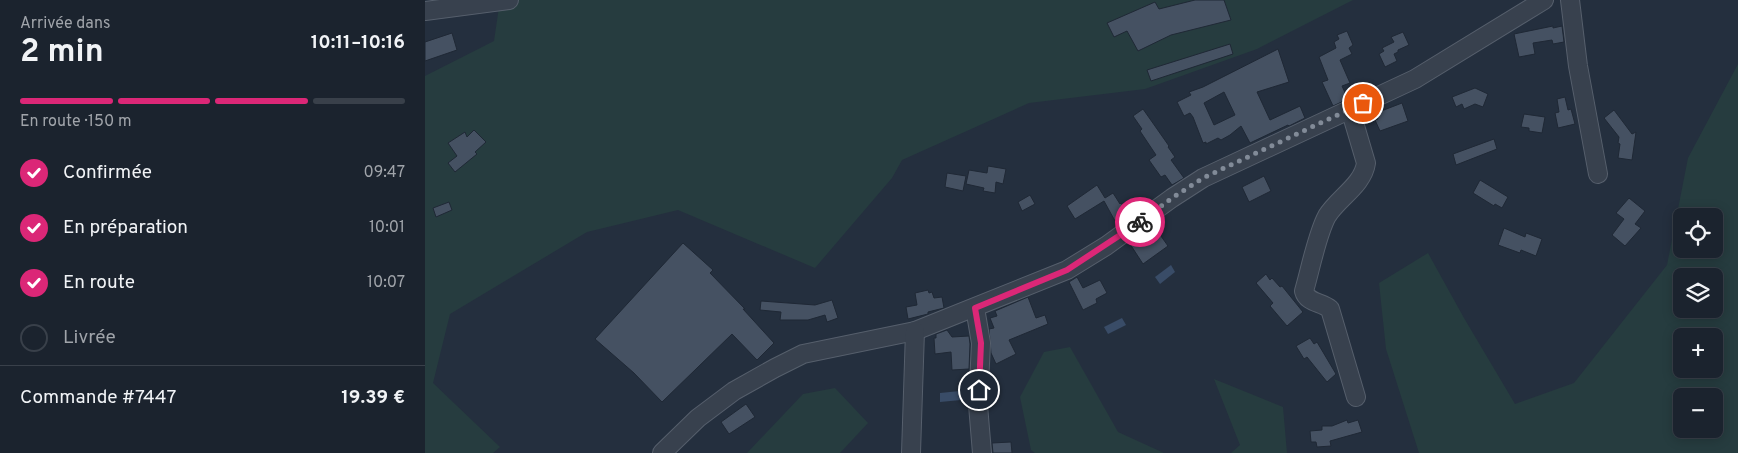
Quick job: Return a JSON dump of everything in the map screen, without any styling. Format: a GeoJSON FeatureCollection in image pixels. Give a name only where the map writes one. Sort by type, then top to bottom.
{"type":"FeatureCollection","features":[{"type":"Feature","properties":{"kind":"street"},"geometry":{"type":"LineString","coordinates":[[425,11],[509,0]]}},
{"type":"Feature","properties":{"kind":"street"},"geometry":{"type":"LineString","coordinates":[[662,453],[698,418],[734,391],[775,368],[803,354],[915,331],[1067,270],[1106,246],[1203,178],[1415,79],[1544,0]]}},
{"type":"Feature","properties":{"kind":"street"},"geometry":{"type":"LineString","coordinates":[[1570,0],[1578,66],[1599,174]]}},
{"type":"Feature","properties":{"kind":"street"},"geometry":{"type":"LineString","coordinates":[[1350,109],[1366,163],[1365,169],[1326,218],[1304,291],[1309,299],[1323,304],[1330,309],[1356,397]]}},
{"type":"Feature","properties":{"kind":"street"},"geometry":{"type":"LineString","coordinates":[[975,308],[981,343],[978,405],[982,453]]}},
{"type":"Feature","properties":{"kind":"street"},"geometry":{"type":"LineString","coordinates":[[911,453],[915,331]]}},
{"type":"Feature","properties":{"kind":"green space"},"geometry":{"type":"Polygon","coordinates":[[[500,0],[1353,0],[1257,49],[1145,89],[1029,103],[902,160],[892,178],[815,268],[678,210],[587,232],[450,314],[433,383],[500,447],[493,453],[425,453],[425,76],[494,41],[500,0]]]}},
{"type":"Feature","properties":{"kind":"green space"},"geometry":{"type":"Polygon","coordinates":[[[1738,64],[1738,453],[1419,453],[1386,349],[1379,283],[1428,253],[1515,404],[1574,383],[1667,265],[1673,234],[1673,258],[1723,258],[1723,208],[1678,208],[1688,158],[1738,64]]]}},
{"type":"Feature","properties":{"kind":"green space"},"geometry":{"type":"Polygon","coordinates":[[[1070,347],[1118,432],[1164,453],[1035,453],[1031,450],[1020,397],[1044,352],[1070,347]]]}},
{"type":"Feature","properties":{"kind":"green space"},"geometry":{"type":"Polygon","coordinates":[[[1214,379],[1283,407],[1287,453],[1231,453],[1240,445],[1214,379]]]}},
{"type":"Feature","properties":{"kind":"green space"},"geometry":{"type":"Polygon","coordinates":[[[835,388],[868,423],[840,453],[747,453],[803,394],[835,388]]]}},
{"type":"Feature","properties":{"kind":"water"},"geometry":{"type":"Polygon","coordinates":[[[1171,265],[1175,272],[1160,284],[1155,277],[1171,265]]]}},
{"type":"Feature","properties":{"kind":"water"},"geometry":{"type":"Polygon","coordinates":[[[1122,318],[1126,325],[1108,334],[1104,327],[1122,318]]]}},
{"type":"Feature","properties":{"kind":"water"},"geometry":{"type":"Polygon","coordinates":[[[960,391],[961,400],[940,402],[940,393],[960,391]]]}},
{"type":"Feature","properties":{"kind":"building"},"geometry":{"type":"Polygon","coordinates":[[[1195,0],[1224,0],[1231,20],[1171,35],[1138,51],[1127,31],[1114,37],[1107,23],[1155,2],[1159,9],[1195,0]]]}},
{"type":"Feature","properties":{"kind":"building"},"geometry":{"type":"Polygon","coordinates":[[[1553,26],[1553,28],[1562,26],[1564,42],[1553,44],[1552,40],[1533,43],[1535,54],[1519,57],[1514,34],[1553,26]]]}},
{"type":"Feature","properties":{"kind":"building"},"geometry":{"type":"Polygon","coordinates":[[[1347,31],[1353,45],[1349,48],[1352,54],[1340,60],[1350,83],[1342,86],[1348,99],[1333,106],[1322,82],[1328,80],[1319,57],[1336,48],[1334,42],[1339,39],[1337,35],[1347,31]]]}},
{"type":"Feature","properties":{"kind":"building"},"geometry":{"type":"Polygon","coordinates":[[[1403,32],[1409,45],[1398,50],[1394,54],[1397,61],[1385,67],[1379,54],[1384,51],[1382,48],[1394,42],[1391,37],[1403,32]]]}},
{"type":"Feature","properties":{"kind":"building"},"geometry":{"type":"Polygon","coordinates":[[[452,33],[457,50],[425,61],[425,42],[452,33]]]}},
{"type":"Feature","properties":{"kind":"building"},"geometry":{"type":"Polygon","coordinates":[[[1230,44],[1233,54],[1151,81],[1147,70],[1230,44]]]}},
{"type":"Feature","properties":{"kind":"building"},"geometry":{"type":"Polygon","coordinates":[[[1278,49],[1289,82],[1257,92],[1270,120],[1300,106],[1305,118],[1250,143],[1241,126],[1221,140],[1218,138],[1206,144],[1206,142],[1203,143],[1193,117],[1190,113],[1184,116],[1177,102],[1191,95],[1189,92],[1203,87],[1278,49]],[[1224,92],[1204,103],[1214,125],[1235,115],[1224,92]]]}},
{"type":"Feature","properties":{"kind":"building"},"geometry":{"type":"Polygon","coordinates":[[[1475,88],[1488,94],[1483,107],[1475,104],[1464,109],[1462,104],[1456,107],[1452,97],[1475,88]]]}},
{"type":"Feature","properties":{"kind":"building"},"geometry":{"type":"Polygon","coordinates":[[[1565,97],[1568,110],[1571,109],[1575,124],[1558,128],[1555,113],[1559,112],[1557,99],[1565,97]]]}},
{"type":"Feature","properties":{"kind":"building"},"geometry":{"type":"Polygon","coordinates":[[[1402,103],[1408,121],[1380,131],[1375,120],[1378,119],[1376,113],[1402,103]]]}},
{"type":"Feature","properties":{"kind":"building"},"geometry":{"type":"Polygon","coordinates":[[[1143,109],[1169,146],[1175,157],[1171,160],[1184,178],[1172,185],[1165,175],[1161,177],[1149,160],[1156,155],[1140,131],[1142,129],[1133,116],[1143,109]]]}},
{"type":"Feature","properties":{"kind":"building"},"geometry":{"type":"Polygon","coordinates":[[[1614,110],[1632,134],[1636,132],[1632,160],[1618,158],[1619,137],[1604,118],[1614,110]]]}},
{"type":"Feature","properties":{"kind":"building"},"geometry":{"type":"Polygon","coordinates":[[[1524,114],[1545,117],[1542,133],[1529,131],[1529,128],[1521,127],[1524,114]]]}},
{"type":"Feature","properties":{"kind":"building"},"geometry":{"type":"Polygon","coordinates":[[[474,130],[486,142],[475,152],[477,154],[455,172],[448,163],[457,156],[448,143],[465,132],[467,137],[474,130]]]}},
{"type":"Feature","properties":{"kind":"building"},"geometry":{"type":"Polygon","coordinates":[[[1494,139],[1497,149],[1456,165],[1453,154],[1494,139]]]}},
{"type":"Feature","properties":{"kind":"building"},"geometry":{"type":"Polygon","coordinates":[[[988,166],[1006,169],[1003,184],[996,182],[995,193],[983,191],[984,188],[966,184],[969,170],[987,173],[988,166]]]}},
{"type":"Feature","properties":{"kind":"building"},"geometry":{"type":"Polygon","coordinates":[[[947,173],[966,176],[963,191],[945,187],[947,173]]]}},
{"type":"Feature","properties":{"kind":"building"},"geometry":{"type":"Polygon","coordinates":[[[1264,176],[1271,191],[1249,202],[1242,187],[1264,176]]]}},
{"type":"Feature","properties":{"kind":"building"},"geometry":{"type":"Polygon","coordinates":[[[1480,180],[1508,197],[1502,208],[1495,204],[1494,206],[1473,193],[1480,180]]]}},
{"type":"Feature","properties":{"kind":"building"},"geometry":{"type":"Polygon","coordinates":[[[1097,185],[1105,198],[1113,193],[1128,213],[1115,221],[1104,201],[1075,219],[1067,206],[1097,185]]]}},
{"type":"Feature","properties":{"kind":"building"},"geometry":{"type":"Polygon","coordinates":[[[1030,195],[1035,204],[1022,211],[1018,202],[1030,195]]]}},
{"type":"Feature","properties":{"kind":"building"},"geometry":{"type":"Polygon","coordinates":[[[1629,198],[1645,211],[1635,224],[1641,228],[1625,246],[1612,235],[1624,219],[1616,213],[1629,198]]]}},
{"type":"Feature","properties":{"kind":"building"},"geometry":{"type":"Polygon","coordinates":[[[449,202],[452,210],[436,217],[433,208],[449,202]]]}},
{"type":"Feature","properties":{"kind":"building"},"geometry":{"type":"Polygon","coordinates":[[[1504,228],[1525,237],[1526,233],[1542,239],[1536,256],[1521,250],[1520,253],[1498,245],[1504,228]]]}},
{"type":"Feature","properties":{"kind":"building"},"geometry":{"type":"Polygon","coordinates":[[[1156,229],[1168,246],[1143,264],[1130,244],[1139,238],[1141,240],[1156,229]]]}},
{"type":"Feature","properties":{"kind":"building"},"geometry":{"type":"Polygon","coordinates":[[[683,243],[713,270],[710,273],[745,309],[743,309],[774,343],[757,360],[732,334],[662,402],[634,373],[595,339],[683,243]]]}},
{"type":"Feature","properties":{"kind":"building"},"geometry":{"type":"Polygon","coordinates":[[[1266,274],[1270,280],[1272,278],[1280,287],[1282,286],[1303,312],[1287,326],[1270,306],[1273,303],[1256,283],[1266,274]]]}},
{"type":"Feature","properties":{"kind":"building"},"geometry":{"type":"Polygon","coordinates":[[[1077,277],[1083,288],[1100,280],[1107,293],[1096,299],[1097,303],[1083,310],[1069,282],[1077,277]]]}},
{"type":"Feature","properties":{"kind":"building"},"geometry":{"type":"Polygon","coordinates":[[[928,290],[929,293],[932,292],[934,298],[942,297],[944,308],[908,319],[906,307],[917,305],[915,293],[928,290]]]}},
{"type":"Feature","properties":{"kind":"building"},"geometry":{"type":"Polygon","coordinates":[[[1028,297],[1036,318],[1045,315],[1048,324],[1009,340],[1016,354],[996,364],[991,353],[989,329],[994,328],[990,318],[997,316],[995,311],[1028,297]]]}},
{"type":"Feature","properties":{"kind":"building"},"geometry":{"type":"Polygon","coordinates":[[[832,300],[838,318],[827,322],[825,315],[808,320],[780,320],[781,312],[760,310],[761,301],[815,305],[832,300]]]}},
{"type":"Feature","properties":{"kind":"building"},"geometry":{"type":"Polygon","coordinates":[[[947,330],[952,337],[969,336],[969,369],[952,370],[951,352],[935,354],[934,338],[936,338],[936,334],[947,330]]]}},
{"type":"Feature","properties":{"kind":"building"},"geometry":{"type":"Polygon","coordinates":[[[1310,338],[1314,344],[1317,342],[1336,374],[1327,382],[1307,357],[1304,359],[1296,346],[1310,338]]]}},
{"type":"Feature","properties":{"kind":"building"},"geometry":{"type":"Polygon","coordinates":[[[746,404],[755,417],[729,434],[721,422],[746,404]]]}},
{"type":"Feature","properties":{"kind":"building"},"geometry":{"type":"Polygon","coordinates":[[[1347,420],[1348,423],[1358,420],[1362,432],[1330,441],[1331,446],[1317,447],[1316,442],[1311,442],[1310,431],[1322,430],[1322,426],[1332,426],[1347,420]]]}},
{"type":"Feature","properties":{"kind":"building"},"geometry":{"type":"Polygon","coordinates":[[[1011,442],[1012,453],[993,453],[992,443],[1011,442]]]}},
{"type":"Feature","properties":{"kind":"way so far"},"geometry":{"type":"LineString","coordinates":[[1140,222],[1203,178],[1363,103]]}},
{"type":"Feature","properties":{"kind":"route"},"geometry":{"type":"LineString","coordinates":[[979,390],[981,343],[975,308],[1067,270],[1140,222]]}}]}
